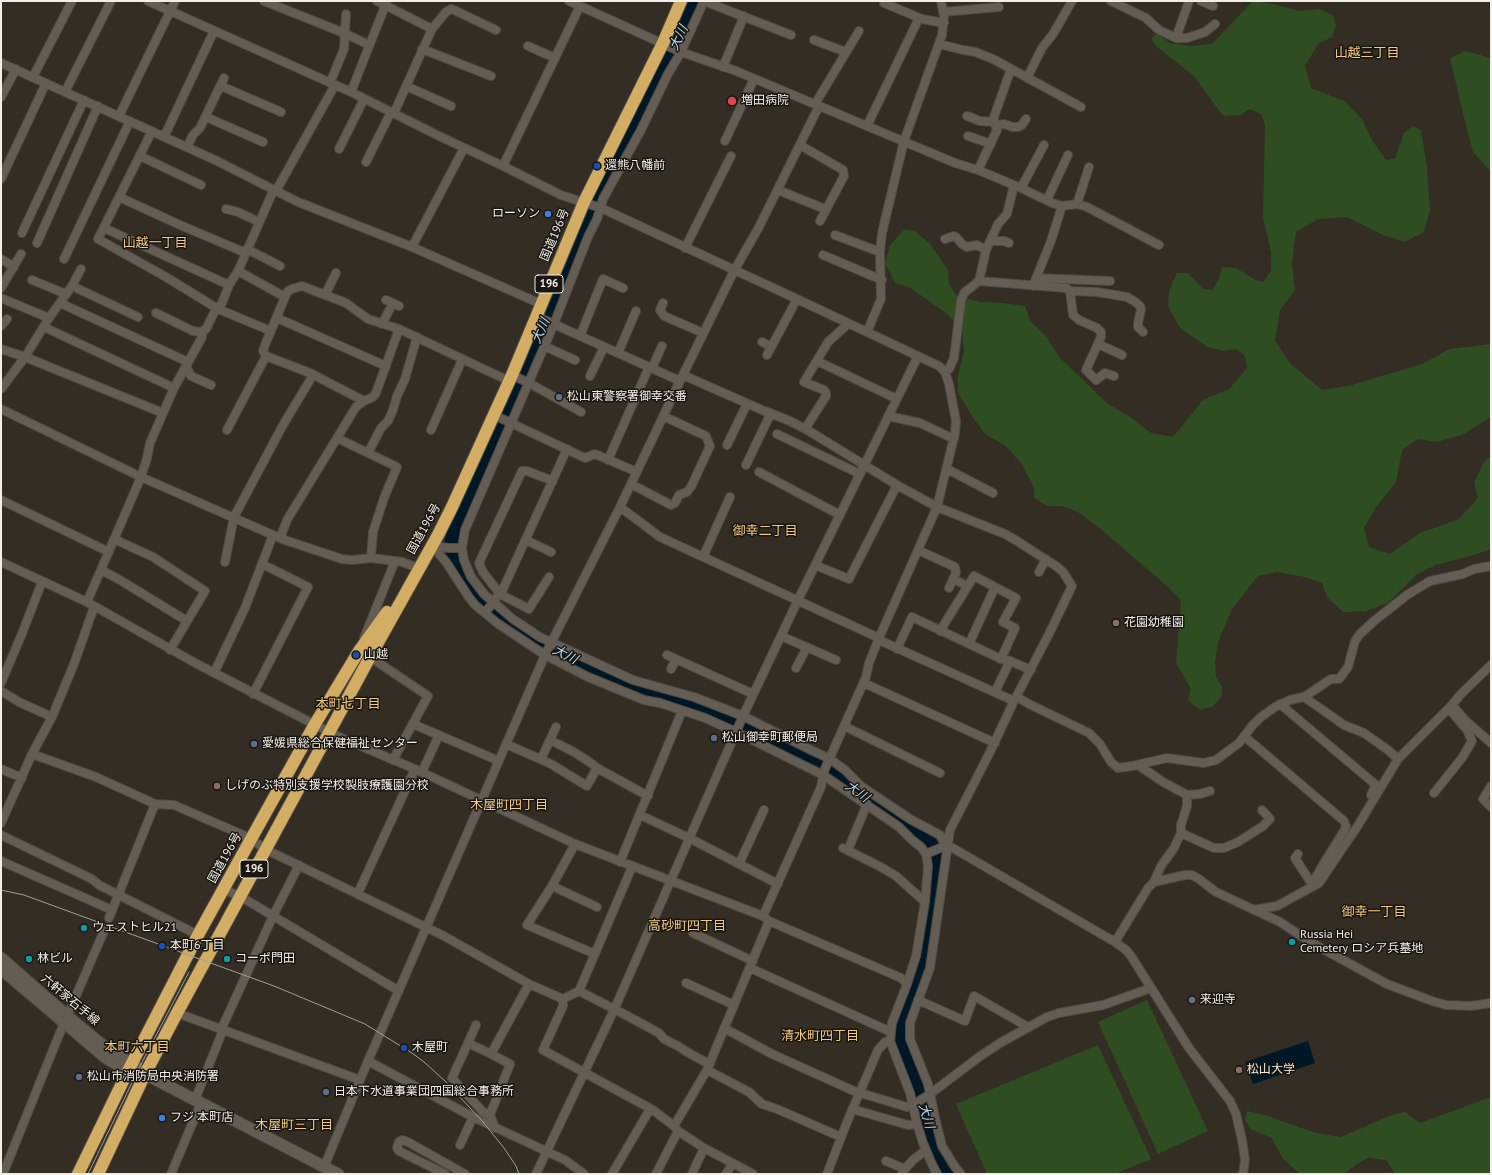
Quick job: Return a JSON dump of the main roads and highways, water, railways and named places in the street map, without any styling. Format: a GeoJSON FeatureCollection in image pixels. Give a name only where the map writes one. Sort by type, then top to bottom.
{"type":"FeatureCollection","features":[{"type":"Feature","properties":{"kind":"highway","name":"国道196号"},"geometry":{"type":"LineString","coordinates":[[78,1174],[130,1067],[198,935],[315,724],[359,651],[432,546],[497,416],[512,378],[545,320],[541,304],[592,205],[666,45],[681,1]]}},
{"type":"Feature","properties":{"kind":"highway","name":"国道196号"},"geometry":{"type":"LineString","coordinates":[[98,1174],[144,1074],[418,568]]}},
{"type":"Feature","properties":{"kind":"main road","name":"六軒家石手線"},"geometry":{"type":"LineString","coordinates":[[1,958],[106,1058],[144,1074],[323,1170],[338,1174]]}},
{"type":"Feature","properties":{"kind":"main road","name":"六軒家石手線"},"geometry":{"type":"LineString","coordinates":[[1,969],[66,1020]]}},
{"type":"Feature","properties":{"kind":"water"},"geometry":{"type":"Polygon","coordinates":[[[1308,1041],[1315,1063],[1253,1084],[1245,1062],[1308,1041]]]}},
{"type":"Feature","properties":{"kind":"waterway","name":"大川"},"geometry":{"type":"LineString","coordinates":[[696,1],[682,33],[597,197],[541,327],[485,464],[459,521],[453,542],[455,558],[472,588],[486,603],[555,651],[632,686],[720,714],[789,745],[828,774],[928,841],[933,848],[935,859],[921,964],[899,1024],[902,1042],[912,1068],[925,1118],[941,1159],[952,1174]]}},
{"type":"Feature","properties":{"kind":"tram line"},"geometry":{"type":"LineString","coordinates":[[1,890],[24,895],[274,986],[365,1024],[412,1053],[445,1081],[483,1122],[504,1148],[516,1166],[519,1174]]}},
{"type":"Feature","properties":{"kind":"tram line"},"geometry":{"type":"LineString","coordinates":[[88,1174],[138,1070],[189,972]]}},
{"type":"Feature","properties":{"kind":"place","name":"増田病院"},"geometry":{"type":"Point","coordinates":[732,101]}},
{"type":"Feature","properties":{"kind":"place","name":"還熊八幡前"},"geometry":{"type":"Point","coordinates":[597,166]}},
{"type":"Feature","properties":{"kind":"place","name":"ローソン"},"geometry":{"type":"Point","coordinates":[548,214]}},
{"type":"Feature","properties":{"kind":"place","name":"松山東警察署御幸交番"},"geometry":{"type":"Point","coordinates":[559,397]}},
{"type":"Feature","properties":{"kind":"place","name":"花園幼稚園"},"geometry":{"type":"Point","coordinates":[1116,623]}},
{"type":"Feature","properties":{"kind":"place","name":"山越"},"geometry":{"type":"Point","coordinates":[356,655]}},
{"type":"Feature","properties":{"kind":"place","name":"松山御幸町郵便局"},"geometry":{"type":"Point","coordinates":[714,738]}},
{"type":"Feature","properties":{"kind":"place","name":"愛媛県総合保健福祉センター"},"geometry":{"type":"Point","coordinates":[254,744]}},
{"type":"Feature","properties":{"kind":"place","name":"しげのぶ特別支援学校製肢療護園分校"},"geometry":{"type":"Point","coordinates":[217,786]}},
{"type":"Feature","properties":{"kind":"place","name":"ウェストヒル21"},"geometry":{"type":"Point","coordinates":[84,928]}},
{"type":"Feature","properties":{"kind":"place","name":"Russia Hei Cemetery ロシア兵墓地"},"geometry":{"type":"Point","coordinates":[1292,942]}},
{"type":"Feature","properties":{"kind":"place","name":"本町6丁目"},"geometry":{"type":"Point","coordinates":[162,946]}},
{"type":"Feature","properties":{"kind":"place","name":"林ビル"},"geometry":{"type":"Point","coordinates":[29,959]}},
{"type":"Feature","properties":{"kind":"place","name":"コーポ門田"},"geometry":{"type":"Point","coordinates":[227,959]}},
{"type":"Feature","properties":{"kind":"place","name":"来迎寺"},"geometry":{"type":"Point","coordinates":[1192,1000]}},
{"type":"Feature","properties":{"kind":"place","name":"木屋町"},"geometry":{"type":"Point","coordinates":[404,1048]}},
{"type":"Feature","properties":{"kind":"place","name":"松山大学"},"geometry":{"type":"Point","coordinates":[1239,1070]}},
{"type":"Feature","properties":{"kind":"place","name":"松山市消防局中央消防署"},"geometry":{"type":"Point","coordinates":[79,1077]}},
{"type":"Feature","properties":{"kind":"place","name":"日本下水道事業団四国総合事務所"},"geometry":{"type":"Point","coordinates":[326,1092]}},
{"type":"Feature","properties":{"kind":"place","name":"フジ 本町店"},"geometry":{"type":"Point","coordinates":[162,1118]}},
{"type":"Feature","properties":{"kind":"district","name":"山越三丁目"},"geometry":{"type":"Point","coordinates":[1367,53]}},
{"type":"Feature","properties":{"kind":"district","name":"山越一丁目"},"geometry":{"type":"Point","coordinates":[155,243]}},
{"type":"Feature","properties":{"kind":"district","name":"御幸二丁目"},"geometry":{"type":"Point","coordinates":[765,531]}},
{"type":"Feature","properties":{"kind":"district","name":"本町七丁目"},"geometry":{"type":"Point","coordinates":[348,704]}},
{"type":"Feature","properties":{"kind":"district","name":"木屋町四丁目"},"geometry":{"type":"Point","coordinates":[509,805]}},
{"type":"Feature","properties":{"kind":"district","name":"御幸一丁目"},"geometry":{"type":"Point","coordinates":[1374,912]}},
{"type":"Feature","properties":{"kind":"district","name":"高砂町四丁目"},"geometry":{"type":"Point","coordinates":[687,926]}},
{"type":"Feature","properties":{"kind":"district","name":"清水町四丁目"},"geometry":{"type":"Point","coordinates":[820,1036]}},
{"type":"Feature","properties":{"kind":"district","name":"本町六丁目"},"geometry":{"type":"Point","coordinates":[137,1047]}},
{"type":"Feature","properties":{"kind":"district","name":"木屋町三丁目"},"geometry":{"type":"Point","coordinates":[294,1125]}}]}
